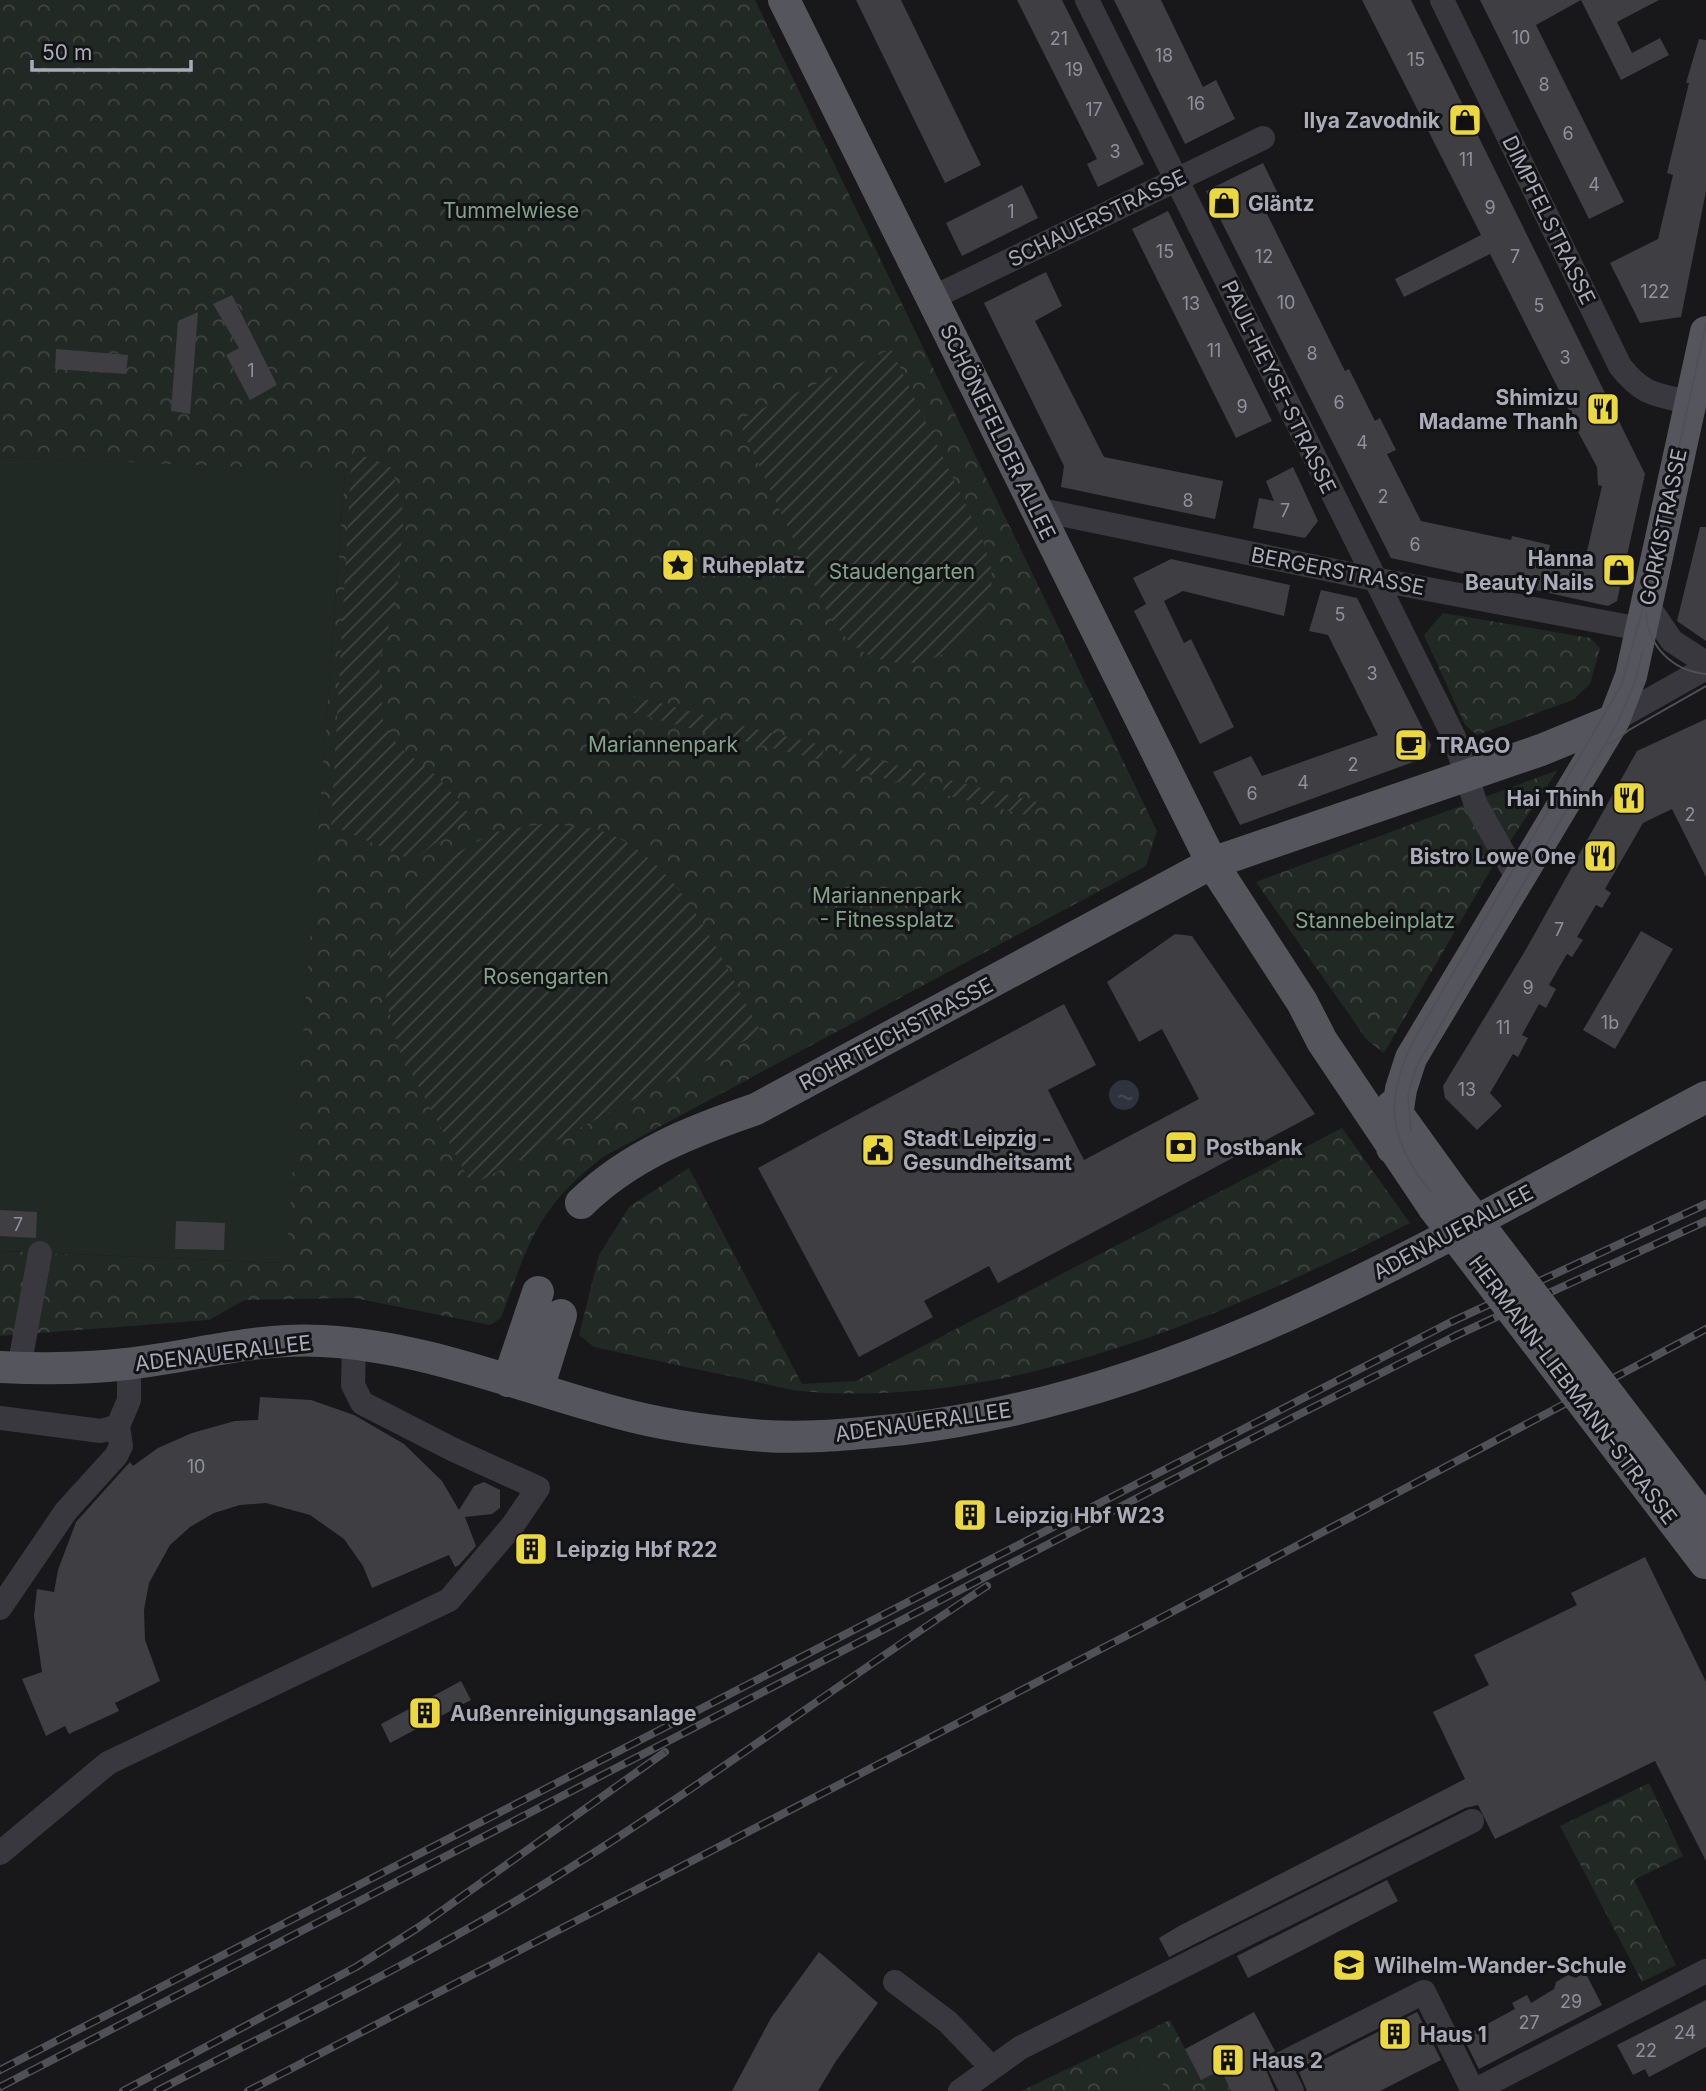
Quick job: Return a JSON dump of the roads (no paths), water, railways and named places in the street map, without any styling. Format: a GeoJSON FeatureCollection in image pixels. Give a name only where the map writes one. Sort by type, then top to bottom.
{"type":"FeatureCollection","features":[{"type":"Feature","properties":{"kind":"main road","name":"SCHÖNEFELDER ALLEE"},"geometry":{"type":"LineString","coordinates":[[784,0],[1212,863]]}},
{"type":"Feature","properties":{"kind":"main road","name":"GORKISTRASSE"},"geometry":{"type":"LineString","coordinates":[[1614,720],[1631,676],[1706,332]]}},
{"type":"Feature","properties":{"kind":"main road"},"geometry":{"type":"LineString","coordinates":[[1614,720],[1411,1058],[1392,1110],[1322,1041],[1302,1002],[1212,863],[1468,775],[1614,720]]}},
{"type":"Feature","properties":{"kind":"main road","name":"ROHRTEICHSTRASSE"},"geometry":{"type":"LineString","coordinates":[[581,1203],[599,1185],[638,1159],[694,1130],[756,1109],[1212,863]]}},
{"type":"Feature","properties":{"kind":"main road","name":"ADENAUERALLEE"},"geometry":{"type":"LineString","coordinates":[[10,1368],[70,1369],[129,1364],[285,1340],[354,1343],[407,1352],[670,1425],[760,1436],[840,1436],[922,1427],[1080,1394],[1186,1359],[1294,1314],[1706,1097]]}},
{"type":"Feature","properties":{"kind":"main road","name":"HERMANN-LIEBMANN-STRASSE"},"geometry":{"type":"LineString","coordinates":[[1392,1110],[1448,1201],[1705,1563]]}},
{"type":"Feature","properties":{"kind":"main road","name":"HERMANN-LIEBMANN-STRASSE"},"geometry":{"type":"LineString","coordinates":[[1448,1201],[1706,1522]]}},
{"type":"Feature","properties":{"kind":"main road"},"geometry":{"type":"LineString","coordinates":[[523,1385],[538,1292]]}},
{"type":"Feature","properties":{"kind":"main road"},"geometry":{"type":"LineString","coordinates":[[523,1385],[561,1315]]}},
{"type":"Feature","properties":{"kind":"street","name":"PAUL-HEYSE-STRASSE"},"geometry":{"type":"LineString","coordinates":[[1087,0],[1454,737],[1468,775]]}},
{"type":"Feature","properties":{"kind":"street","name":"DIMPFELSTRASSE"},"geometry":{"type":"LineString","coordinates":[[1442,0],[1620,366],[1634,385],[1650,393],[1690,402]]}},
{"type":"Feature","properties":{"kind":"street","name":"SCHAUERSTRASSE"},"geometry":{"type":"LineString","coordinates":[[932,298],[1263,138]]}},
{"type":"Feature","properties":{"kind":"street","name":"BERGERSTRASSE"},"geometry":{"type":"LineString","coordinates":[[1036,509],[1374,579],[1644,616]]}},
{"type":"Feature","properties":{"kind":"street"},"geometry":{"type":"LineString","coordinates":[[1614,720],[1706,665],[1672,641],[1644,616]]}},
{"type":"Feature","properties":{"kind":"street"},"geometry":{"type":"LineString","coordinates":[[1468,775],[1476,805],[1518,879]]}},
{"type":"Feature","properties":{"kind":"street"},"geometry":{"type":"LineString","coordinates":[[10,1368],[40,1253]]}},
{"type":"Feature","properties":{"kind":"street"},"geometry":{"type":"LineString","coordinates":[[0,1853],[108,1763],[449,1600],[526,1507],[538,1488],[454,1450],[362,1403],[353,1385],[354,1343]]}},
{"type":"Feature","properties":{"kind":"street"},"geometry":{"type":"LineString","coordinates":[[0,1608],[66,1511],[116,1456],[121,1446],[118,1426],[129,1401],[129,1364]]}},
{"type":"Feature","properties":{"kind":"street"},"geometry":{"type":"LineString","coordinates":[[0,1418],[101,1431],[118,1426]]}},
{"type":"Feature","properties":{"kind":"street"},"geometry":{"type":"LineString","coordinates":[[960,2091],[1020,2048],[1472,1821]]}},
{"type":"Feature","properties":{"kind":"street"},"geometry":{"type":"LineString","coordinates":[[1292,2091],[1279,2065],[1424,1992],[1474,2091],[1504,2084],[1706,1971]]}},
{"type":"Feature","properties":{"kind":"street"},"geometry":{"type":"LineString","coordinates":[[895,1982],[948,2022],[991,2067]]}},
{"type":"Feature","properties":{"kind":"water"},"geometry":{"type":"Polygon","coordinates":[[[1124,1080],[1130,1081],[1138,1089],[1138,1101],[1130,1109],[1124,1110],[1118,1109],[1110,1101],[1109,1095],[1110,1089],[1118,1081],[1124,1080]]]}},
{"type":"Feature","properties":{"kind":"tram line"},"geometry":{"type":"LineString","coordinates":[[1706,324],[1647,593],[1622,684],[1411,1045],[1398,1080],[1394,1111],[1400,1142],[1418,1175],[1706,1555]]}},
{"type":"Feature","properties":{"kind":"tram line"},"geometry":{"type":"LineString","coordinates":[[1646,613],[1652,636],[1664,655],[1683,668],[1706,674]]}},
{"type":"Feature","properties":{"kind":"tram line"},"geometry":{"type":"LineString","coordinates":[[1411,1132],[1408,1095],[1416,1067],[1617,724],[1635,682],[1643,650]]}},
{"type":"Feature","properties":{"kind":"tram line"},"geometry":{"type":"LineString","coordinates":[[1610,744],[1629,730],[1706,686]]}},
{"type":"Feature","properties":{"kind":"railway"},"geometry":{"type":"LineString","coordinates":[[0,2070],[1451,1322],[1706,1204]]}},
{"type":"Feature","properties":{"kind":"railway"},"geometry":{"type":"LineString","coordinates":[[0,2087],[1292,1418],[1455,1336],[1706,1221]]}},
{"type":"Feature","properties":{"kind":"railway"},"geometry":{"type":"LineString","coordinates":[[248,2091],[1153,1622],[1706,1329]]}},
{"type":"Feature","properties":{"kind":"railway"},"geometry":{"type":"LineString","coordinates":[[157,2091],[392,1970],[531,1892],[704,1780],[987,1586]]}},
{"type":"Feature","properties":{"kind":"railway"},"geometry":{"type":"LineString","coordinates":[[123,2091],[356,1967],[419,1927],[665,1752]]}},
{"type":"Feature","properties":{"kind":"place","name":"Ilya Zavodnik"},"geometry":{"type":"Point","coordinates":[1465,120]}},
{"type":"Feature","properties":{"kind":"place","name":"Gläntz"},"geometry":{"type":"Point","coordinates":[1224,203]}},
{"type":"Feature","properties":{"kind":"place","name":"Shimizu Madame Thanh"},"geometry":{"type":"Point","coordinates":[1603,409]}},
{"type":"Feature","properties":{"kind":"place","name":"Ruheplatz"},"geometry":{"type":"Point","coordinates":[678,565]}},
{"type":"Feature","properties":{"kind":"place","name":"Hanna Beauty Nails"},"geometry":{"type":"Point","coordinates":[1619,570]}},
{"type":"Feature","properties":{"kind":"place","name":"TRAGO"},"geometry":{"type":"Point","coordinates":[1411,745]}},
{"type":"Feature","properties":{"kind":"place","name":"Hai Thinh"},"geometry":{"type":"Point","coordinates":[1629,798]}},
{"type":"Feature","properties":{"kind":"place","name":"Bistro Lowe One"},"geometry":{"type":"Point","coordinates":[1600,856]}},
{"type":"Feature","properties":{"kind":"place","name":"Postbank"},"geometry":{"type":"Point","coordinates":[1181,1147]}},
{"type":"Feature","properties":{"kind":"place","name":"Stadt Leipzig - Gesundheitsamt"},"geometry":{"type":"Point","coordinates":[878,1150]}},
{"type":"Feature","properties":{"kind":"place","name":"Leipzig Hbf W23"},"geometry":{"type":"Point","coordinates":[970,1515]}},
{"type":"Feature","properties":{"kind":"place","name":"Leipzig Hbf R22"},"geometry":{"type":"Point","coordinates":[531,1549]}},
{"type":"Feature","properties":{"kind":"place","name":"Außenreinigungsanlage"},"geometry":{"type":"Point","coordinates":[425,1713]}},
{"type":"Feature","properties":{"kind":"place","name":"Wilhelm-Wander-Schule"},"geometry":{"type":"Point","coordinates":[1349,1965]}},
{"type":"Feature","properties":{"kind":"place","name":"Haus 1"},"geometry":{"type":"Point","coordinates":[1395,2034]}},
{"type":"Feature","properties":{"kind":"place","name":"Haus 2"},"geometry":{"type":"Point","coordinates":[1228,2060]}},
{"type":"Feature","properties":{"kind":"park label","name":"Tummelwiese"},"geometry":{"type":"Point","coordinates":[511,210]}},
{"type":"Feature","properties":{"kind":"park label","name":"Staudengarten"},"geometry":{"type":"Point","coordinates":[902,571]}},
{"type":"Feature","properties":{"kind":"park label","name":"Mariannenpark"},"geometry":{"type":"Point","coordinates":[663,744]}},
{"type":"Feature","properties":{"kind":"park label","name":"Mariannenpark - Fitnessplatz"},"geometry":{"type":"Point","coordinates":[887,907]}},
{"type":"Feature","properties":{"kind":"park label","name":"Stannebeinplatz"},"geometry":{"type":"Point","coordinates":[1375,920]}},
{"type":"Feature","properties":{"kind":"park label","name":"Rosengarten"},"geometry":{"type":"Point","coordinates":[546,976]}}]}
